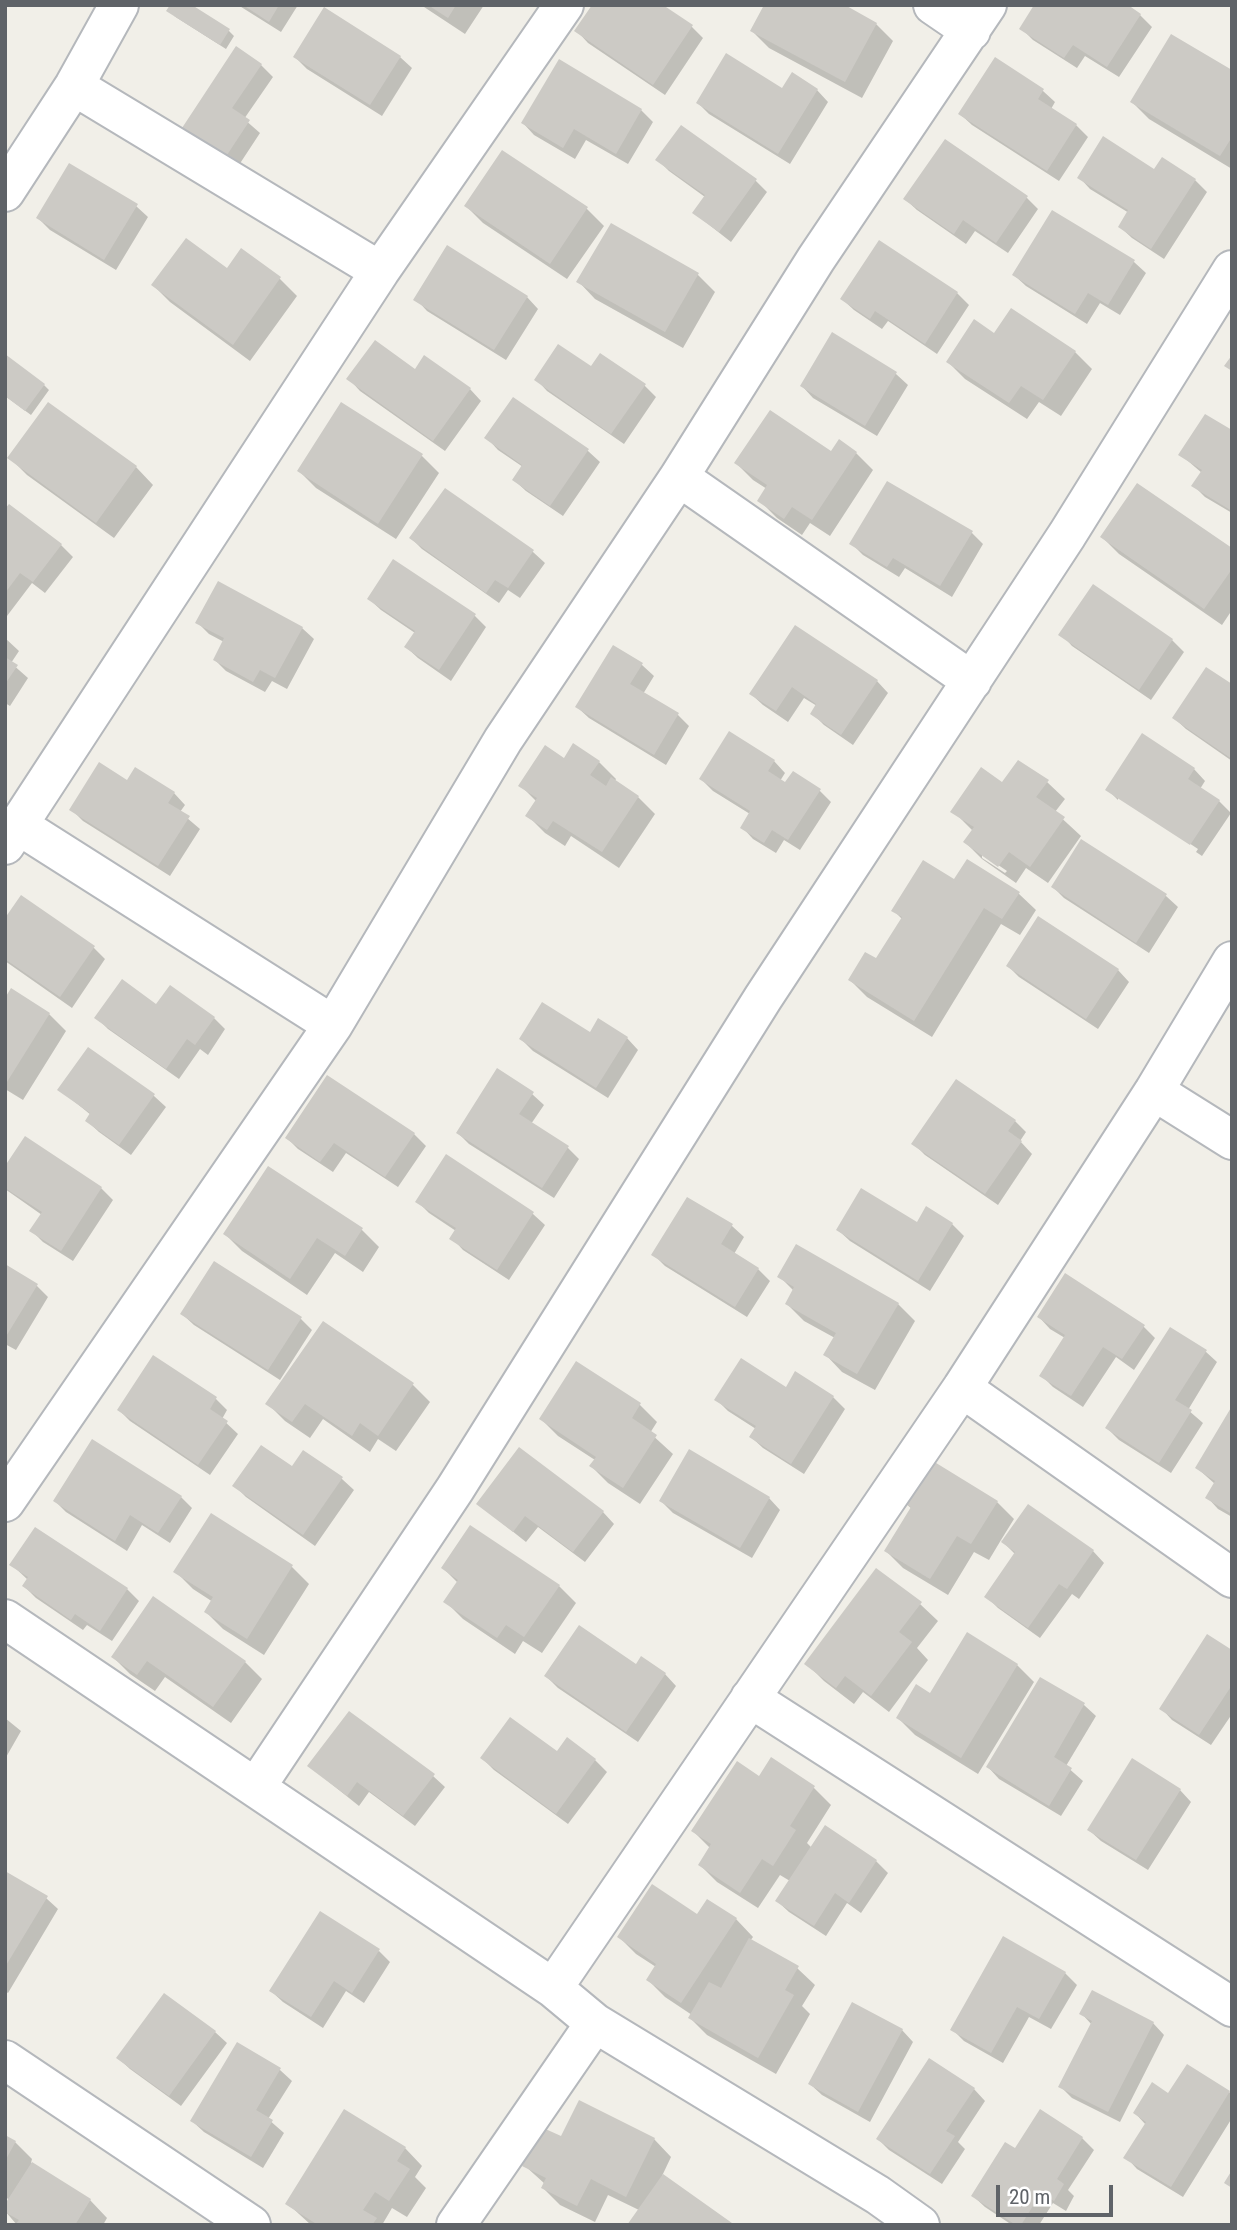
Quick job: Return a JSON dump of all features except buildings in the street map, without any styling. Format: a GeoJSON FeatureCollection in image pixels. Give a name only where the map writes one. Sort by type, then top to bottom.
{"type":"FeatureCollection","features":[{"type":"Feature","properties":{"kind":"street"},"geometry":{"type":"LineString","coordinates":[[5,192],[74,86],[119,5]]}},
{"type":"Feature","properties":{"kind":"street"},"geometry":{"type":"LineString","coordinates":[[333,1025],[12,835],[380,271],[564,5]]}},
{"type":"Feature","properties":{"kind":"street"},"geometry":{"type":"LineString","coordinates":[[5,1502],[333,1025],[503,740],[679,477],[816,259],[979,18],[933,5]]}},
{"type":"Feature","properties":{"kind":"street"},"geometry":{"type":"LineString","coordinates":[[74,86],[380,271]]}},
{"type":"Feature","properties":{"kind":"street"},"geometry":{"type":"LineString","coordinates":[[256,1787],[455,1489],[763,998],[1067,535],[1232,270]]}},
{"type":"Feature","properties":{"kind":"street"},"geometry":{"type":"LineString","coordinates":[[679,477],[972,681]]}},
{"type":"Feature","properties":{"kind":"street"},"geometry":{"type":"LineString","coordinates":[[553,1988],[962,1388],[1154,1091],[1232,961]]}},
{"type":"Feature","properties":{"kind":"street"},"geometry":{"type":"LineString","coordinates":[[1154,1091],[1232,1140]]}},
{"type":"Feature","properties":{"kind":"street"},"geometry":{"type":"LineString","coordinates":[[962,1388],[1232,1578]]}},
{"type":"Feature","properties":{"kind":"street"},"geometry":{"type":"LineString","coordinates":[[5,1619],[553,1988],[595,2023],[878,2195],[920,2225]]}},
{"type":"Feature","properties":{"kind":"street"},"geometry":{"type":"LineString","coordinates":[[750,1698],[1232,2007]]}},
{"type":"Feature","properties":{"kind":"street"},"geometry":{"type":"LineString","coordinates":[[456,2225],[595,2023]]}},
{"type":"Feature","properties":{"kind":"street"},"geometry":{"type":"LineString","coordinates":[[5,2060],[251,2225]]}}]}
